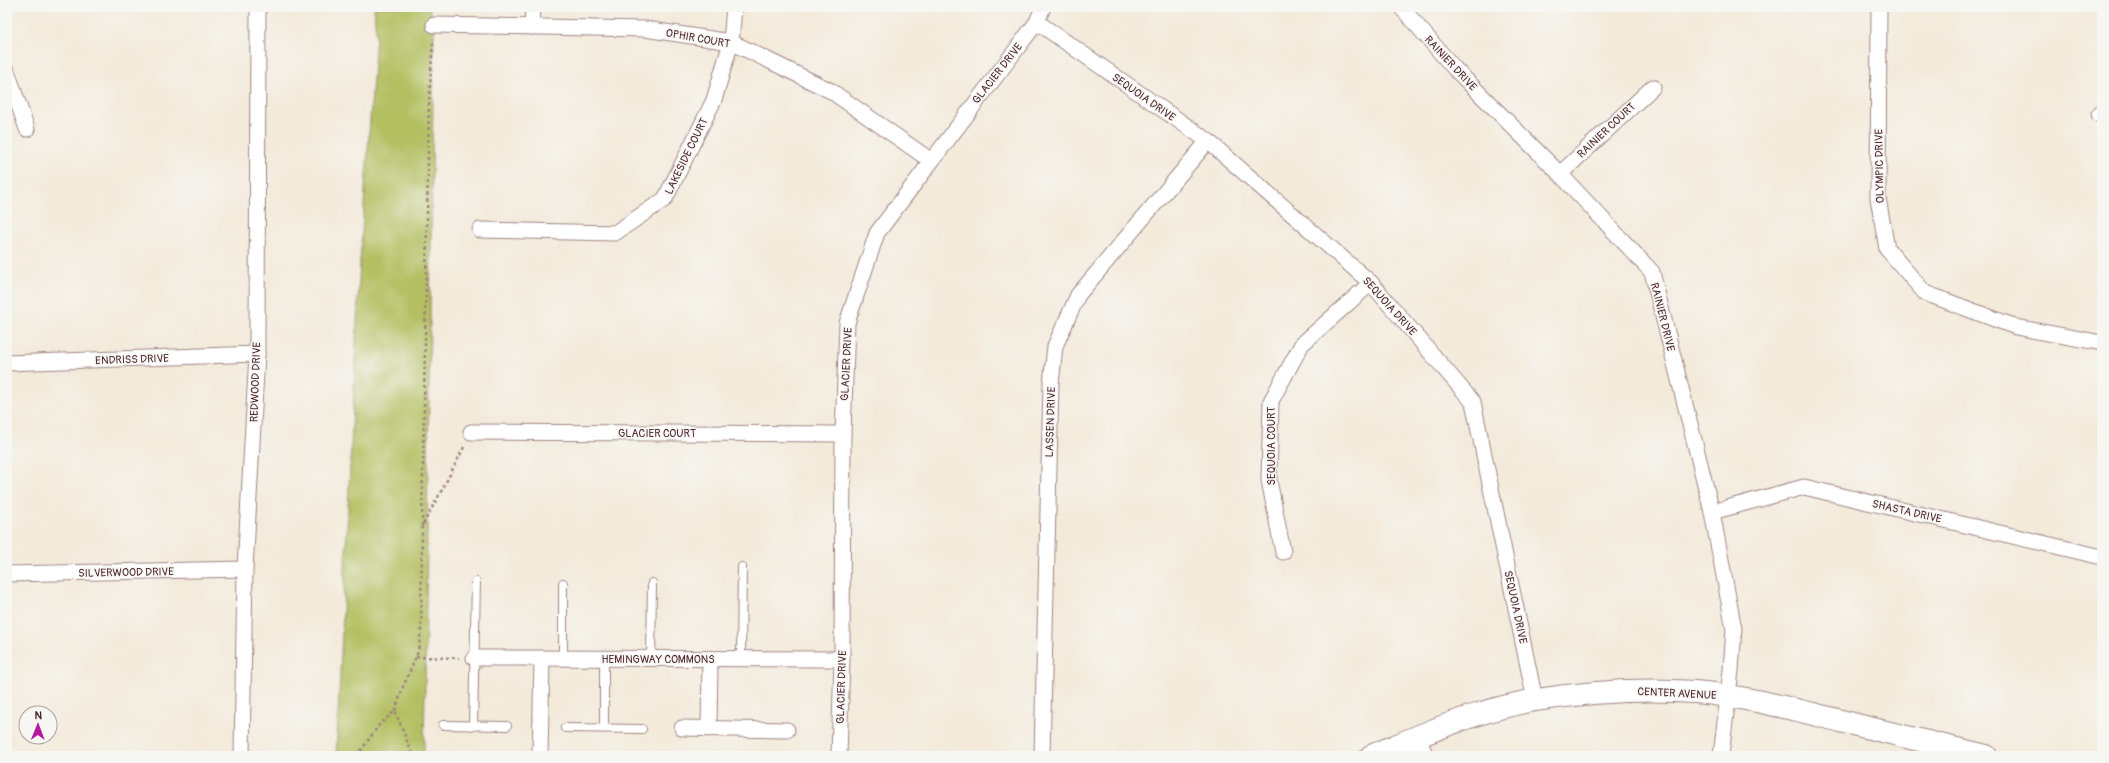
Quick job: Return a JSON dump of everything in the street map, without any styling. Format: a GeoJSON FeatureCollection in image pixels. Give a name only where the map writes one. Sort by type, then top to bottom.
{"type":"FeatureCollection","features":[{"type":"Feature","properties":{"kind":"street","name":"REDWOOD DRIVE"},"geometry":{"type":"LineString","coordinates":[[242,756],[245,569],[257,354],[258,7]]}},
{"type":"Feature","properties":{"kind":"street"},"geometry":{"type":"LineString","coordinates":[[532,27],[533,7]]}},
{"type":"Feature","properties":{"kind":"street","name":"LAKESIDE COURT"},"geometry":{"type":"LineString","coordinates":[[480,230],[615,234],[665,199],[714,100],[730,42],[734,7]]}},
{"type":"Feature","properties":{"kind":"street","name":"GLACIER DRIVE"},"geometry":{"type":"LineString","coordinates":[[839,756],[842,659],[843,434],[847,323],[877,233],[930,160],[1037,22],[1044,7]]}},
{"type":"Feature","properties":{"kind":"street","name":"RAINIER DRIVE"},"geometry":{"type":"LineString","coordinates":[[1401,7],[1454,68],[1560,174],[1652,272],[1712,512],[1734,629],[1729,696],[1721,756]]}},
{"type":"Feature","properties":{"kind":"street","name":"OLYMPIC DRIVE"},"geometry":{"type":"LineString","coordinates":[[1879,7],[1878,198],[1887,249],[1925,293],[2016,327],[2102,343]]}},
{"type":"Feature","properties":{"kind":"street","name":"SEQUOIA DRIVE"},"geometry":{"type":"LineString","coordinates":[[1037,22],[1208,141],[1371,283],[1473,402],[1535,700]]}},
{"type":"Feature","properties":{"kind":"street","name":"OPHIR COURT"},"geometry":{"type":"LineString","coordinates":[[434,25],[645,29],[730,42],[831,91],[930,160]]}},
{"type":"Feature","properties":{"kind":"street"},"geometry":{"type":"LineString","coordinates":[[7,71],[27,128]]}},
{"type":"Feature","properties":{"kind":"street","name":"RAINIER COURT"},"geometry":{"type":"LineString","coordinates":[[1560,174],[1653,87]]}},
{"type":"Feature","properties":{"kind":"street","name":"LASSEN DRIVE"},"geometry":{"type":"LineString","coordinates":[[1042,756],[1051,384],[1055,346],[1078,295],[1208,141]]}},
{"type":"Feature","properties":{"kind":"street","name":"SEQUOIA COURT"},"geometry":{"type":"LineString","coordinates":[[1283,552],[1269,480],[1271,402],[1302,344],[1371,283]]}},
{"type":"Feature","properties":{"kind":"street","name":"ENDRISS DRIVE"},"geometry":{"type":"LineString","coordinates":[[7,363],[257,354]]}},
{"type":"Feature","properties":{"kind":"street","name":"GLACIER COURT"},"geometry":{"type":"LineString","coordinates":[[471,432],[843,434]]}},
{"type":"Feature","properties":{"kind":"street","name":"SHASTA DRIVE"},"geometry":{"type":"LineString","coordinates":[[1712,512],[1804,487],[2102,556]]}},
{"type":"Feature","properties":{"kind":"street","name":"SILVERWOOD DRIVE"},"geometry":{"type":"LineString","coordinates":[[7,574],[245,569]]}},
{"type":"Feature","properties":{"kind":"street","name":"HEMINGWAY COMMONS"},"geometry":{"type":"LineString","coordinates":[[474,658],[842,659]]}},
{"type":"Feature","properties":{"kind":"street"},"geometry":{"type":"LineString","coordinates":[[540,756],[542,658]]}},
{"type":"Feature","properties":{"kind":"street"},"geometry":{"type":"LineString","coordinates":[[709,729],[710,659]]}},
{"type":"Feature","properties":{"kind":"street","name":"CENTER AVENUE"},"geometry":{"type":"LineString","coordinates":[[1371,756],[1417,736],[1457,722],[1535,700],[1598,693],[1644,690],[1694,692],[1729,696],[1779,705],[1986,756]]}},
{"type":"Feature","properties":{"kind":"street"},"geometry":{"type":"LineString","coordinates":[[682,728],[787,730]]}},
{"type":"Feature","properties":{"kind":"street"},"geometry":{"type":"LineString","coordinates":[[1417,736],[1426,756]]}},
{"type":"Feature","properties":{"kind":"lane"},"geometry":{"type":"LineString","coordinates":[[741,659],[742,567]]}},
{"type":"Feature","properties":{"kind":"lane"},"geometry":{"type":"LineString","coordinates":[[473,726],[476,582]]}},
{"type":"Feature","properties":{"kind":"lane"},"geometry":{"type":"LineString","coordinates":[[563,583],[563,658]]}},
{"type":"Feature","properties":{"kind":"lane"},"geometry":{"type":"LineString","coordinates":[[651,659],[652,583]]}},
{"type":"Feature","properties":{"kind":"lane"},"geometry":{"type":"LineString","coordinates":[[604,659],[604,728]]}},
{"type":"Feature","properties":{"kind":"lane"},"geometry":{"type":"LineString","coordinates":[[443,725],[506,726]]}},
{"type":"Feature","properties":{"kind":"lane"},"geometry":{"type":"LineString","coordinates":[[565,728],[642,728]]}},
{"type":"Feature","properties":{"kind":"path"},"geometry":{"type":"LineString","coordinates":[[358,756],[379,725],[395,711],[403,686],[416,657],[421,632],[428,102],[434,25]]}},
{"type":"Feature","properties":{"kind":"path"},"geometry":{"type":"LineString","coordinates":[[422,526],[471,432]]}},
{"type":"Feature","properties":{"kind":"path"},"geometry":{"type":"LineString","coordinates":[[416,657],[474,658]]}},
{"type":"Feature","properties":{"kind":"path"},"geometry":{"type":"LineString","coordinates":[[395,711],[413,756]]}},
{"type":"Feature","properties":{"kind":"green space"},"geometry":{"type":"Polygon","coordinates":[[[374,7],[429,7],[434,25],[424,756],[336,756],[360,260],[376,36],[374,7]]]}}]}
